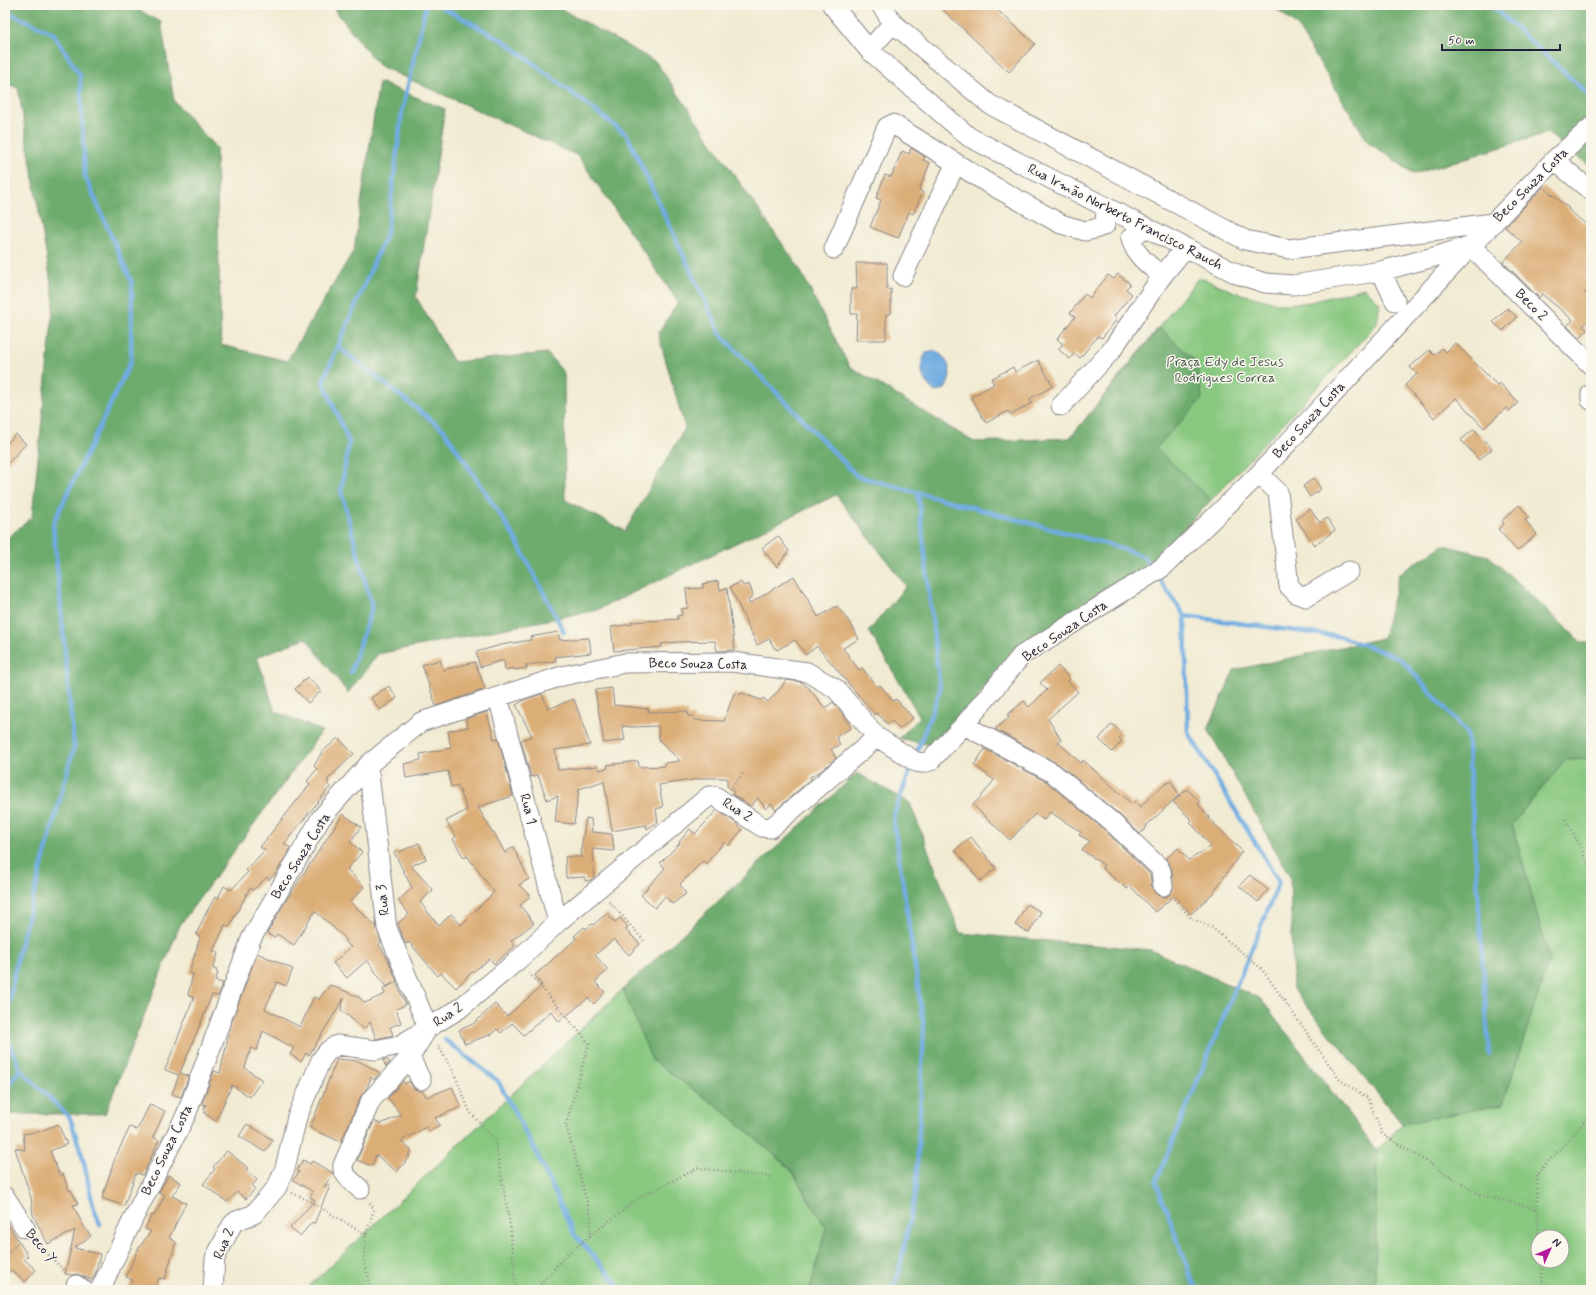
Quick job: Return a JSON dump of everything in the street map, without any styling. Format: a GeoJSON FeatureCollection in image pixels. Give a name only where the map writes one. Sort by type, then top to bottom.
{"type":"FeatureCollection","features":[{"type":"Feature","properties":{"kind":"street","name":"Rua Irmão Norberto Francisco Rauch"},"geometry":{"type":"LineString","coordinates":[[832,5],[869,50],[969,137],[1105,216],[1138,233],[1185,248],[1237,274],[1265,283],[1293,286],[1381,271],[1471,246]]}},
{"type":"Feature","properties":{"kind":"street"},"geometry":{"type":"LineString","coordinates":[[881,5],[893,23],[989,104],[1246,240],[1289,249],[1493,223]]}},
{"type":"Feature","properties":{"kind":"street"},"geometry":{"type":"LineString","coordinates":[[869,50],[893,23]]}},
{"type":"Feature","properties":{"kind":"street"},"geometry":{"type":"LineString","coordinates":[[834,249],[887,127],[890,124],[893,124],[956,163],[1061,224],[1086,231],[1094,230],[1105,216]]}},
{"type":"Feature","properties":{"kind":"street","name":"Beco Souza Costa"},"geometry":{"type":"LineString","coordinates":[[100,1290],[134,1217],[186,1115],[251,939],[321,818],[368,765],[421,722],[562,676],[625,663],[732,662],[807,672],[836,689],[877,736],[916,762],[923,763],[930,761],[964,725],[1022,655],[1163,567],[1259,474],[1493,223],[1554,160],[1591,127]]}},
{"type":"Feature","properties":{"kind":"street"},"geometry":{"type":"LineString","coordinates":[[1554,160],[1591,191]]}},
{"type":"Feature","properties":{"kind":"street"},"geometry":{"type":"LineString","coordinates":[[903,276],[956,163]]}},
{"type":"Feature","properties":{"kind":"street"},"geometry":{"type":"LineString","coordinates":[[1138,233],[1136,251],[1144,261],[1162,276]]}},
{"type":"Feature","properties":{"kind":"street","name":"Beco 2"},"geometry":{"type":"LineString","coordinates":[[1471,246],[1591,365]]}},
{"type":"Feature","properties":{"kind":"street"},"geometry":{"type":"LineString","coordinates":[[1061,406],[1111,351],[1162,276],[1185,248]]}},
{"type":"Feature","properties":{"kind":"street"},"geometry":{"type":"LineString","coordinates":[[1381,271],[1395,301]]}},
{"type":"Feature","properties":{"kind":"street"},"geometry":{"type":"LineString","coordinates":[[1591,394],[1591,400]]}},
{"type":"Feature","properties":{"kind":"street"},"geometry":{"type":"LineString","coordinates":[[1259,474],[1278,492],[1290,586],[1297,594],[1306,597],[1349,572]]}},
{"type":"Feature","properties":{"kind":"street","name":"Rua 1"},"geometry":{"type":"LineString","coordinates":[[498,697],[558,922]]}},
{"type":"Feature","properties":{"kind":"street"},"geometry":{"type":"LineString","coordinates":[[964,725],[1053,773],[1114,824],[1159,867],[1163,886]]}},
{"type":"Feature","properties":{"kind":"street","name":"Rua 2"},"geometry":{"type":"LineString","coordinates":[[214,1290],[215,1258],[232,1225],[236,1221],[254,1214],[277,1187],[285,1168],[297,1117],[321,1060],[328,1051],[337,1045],[375,1050],[400,1045],[459,1009],[518,960],[558,922],[709,796],[715,796],[762,826],[768,828],[773,826],[877,736]]}},
{"type":"Feature","properties":{"kind":"street","name":"Rua 3"},"geometry":{"type":"LineString","coordinates":[[368,765],[387,928],[428,1028]]}},
{"type":"Feature","properties":{"kind":"street"},"geometry":{"type":"LineString","coordinates":[[360,1189],[344,1172],[342,1167],[371,1100],[410,1057],[428,1028]]}},
{"type":"Feature","properties":{"kind":"street"},"geometry":{"type":"LineString","coordinates":[[410,1057],[421,1080]]}},
{"type":"Feature","properties":{"kind":"street","name":"Beco Y"},"geometry":{"type":"LineString","coordinates":[[5,1197],[25,1228]]}},
{"type":"Feature","properties":{"kind":"path"},"geometry":{"type":"LineString","coordinates":[[1566,819],[1591,871]]}},
{"type":"Feature","properties":{"kind":"path"},"geometry":{"type":"LineString","coordinates":[[1163,886],[1192,919],[1210,926],[1262,969],[1340,1080],[1368,1098],[1382,1134],[1479,1194],[1536,1209]]}},
{"type":"Feature","properties":{"kind":"path"},"geometry":{"type":"LineString","coordinates":[[598,889],[646,943]]}},
{"type":"Feature","properties":{"kind":"path"},"geometry":{"type":"LineString","coordinates":[[518,960],[589,1043],[566,1124],[591,1217],[590,1236]]}},
{"type":"Feature","properties":{"kind":"path"},"geometry":{"type":"LineString","coordinates":[[428,1028],[454,1072],[470,1112],[495,1141],[510,1224],[516,1290]]}},
{"type":"Feature","properties":{"kind":"path"},"geometry":{"type":"LineString","coordinates":[[1538,1229],[1536,1209],[1537,1174],[1591,1115]]}},
{"type":"Feature","properties":{"kind":"path"},"geometry":{"type":"LineString","coordinates":[[535,1290],[568,1254],[640,1197],[698,1168],[772,1177]]}},
{"type":"Feature","properties":{"kind":"path"},"geometry":{"type":"LineString","coordinates":[[277,1187],[310,1201],[366,1234]]}},
{"type":"Feature","properties":{"kind":"path"},"geometry":{"type":"LineString","coordinates":[[360,1189],[374,1208],[366,1234],[364,1261],[372,1290]]}},
{"type":"Feature","properties":{"kind":"path","name":"Beco Y"},"geometry":{"type":"LineString","coordinates":[[25,1228],[80,1288]]}},
{"type":"Feature","properties":{"kind":"path"},"geometry":{"type":"LineString","coordinates":[[1541,1269],[1543,1290]]}},
{"type":"Feature","properties":{"kind":"green space"},"geometry":{"type":"Polygon","coordinates":[[[5,5],[129,5],[161,22],[174,101],[216,148],[221,345],[287,361],[354,250],[379,82],[445,109],[416,297],[454,362],[547,353],[564,373],[565,500],[625,531],[685,428],[658,334],[678,302],[578,156],[378,65],[331,5],[554,5],[656,62],[799,268],[849,366],[974,442],[1070,438],[1160,328],[1197,363],[1202,399],[1156,448],[1211,500],[1143,572],[1007,656],[962,720],[929,745],[899,738],[920,717],[869,631],[906,586],[836,495],[597,610],[378,654],[348,693],[306,638],[257,657],[275,711],[322,731],[180,925],[105,1114],[5,1114],[5,540],[32,517],[54,301],[18,88],[5,83],[5,5]]]}},
{"type":"Feature","properties":{"kind":"green space"},"geometry":{"type":"Polygon","coordinates":[[[1272,5],[1591,5],[1591,167],[1547,133],[1414,174],[1368,142],[1297,26],[1272,5]]]}},
{"type":"Feature","properties":{"kind":"green space","name":"Praça Edy de Jesus Rodrigues Correa"},"geometry":{"type":"Polygon","coordinates":[[[1199,277],[1237,293],[1281,304],[1311,302],[1364,288],[1380,303],[1377,324],[1143,572],[1070,438],[1199,277]]]}},
{"type":"Feature","properties":{"kind":"green space"},"geometry":{"type":"Polygon","coordinates":[[[1443,545],[1489,556],[1582,643],[1591,643],[1591,759],[1565,760],[1512,824],[1549,959],[1503,1104],[1402,1124],[1293,989],[1290,877],[1208,729],[1234,670],[1383,638],[1399,574],[1443,545]]]}},
{"type":"Feature","properties":{"kind":"green space"},"geometry":{"type":"Polygon","coordinates":[[[1591,759],[1591,1290],[1375,1290],[1377,1151],[1402,1124],[1503,1104],[1549,959],[1512,824],[1565,760],[1591,759]]]}},
{"type":"Feature","properties":{"kind":"green space"},"geometry":{"type":"Polygon","coordinates":[[[857,773],[910,803],[960,933],[1151,950],[1261,999],[1377,1151],[1375,1290],[810,1290],[826,1228],[791,1169],[724,1111],[652,1060],[623,989],[857,773]]]}},
{"type":"Feature","properties":{"kind":"green space"},"geometry":{"type":"Polygon","coordinates":[[[623,989],[652,1060],[724,1111],[791,1170],[826,1228],[810,1290],[305,1290],[623,989]]]}},
{"type":"Feature","properties":{"kind":"water"},"geometry":{"type":"Polygon","coordinates":[[[936,351],[945,359],[950,373],[945,389],[935,392],[927,384],[923,374],[922,364],[926,353],[936,351]]]}},
{"type":"Feature","properties":{"kind":"building"},"geometry":{"type":"Polygon","coordinates":[[[938,5],[992,5],[1035,44],[1009,72],[938,5]]]}},
{"type":"Feature","properties":{"kind":"building"},"geometry":{"type":"Polygon","coordinates":[[[911,148],[925,157],[923,160],[930,163],[919,190],[923,192],[913,214],[909,212],[898,238],[870,227],[881,200],[876,198],[885,175],[891,177],[902,151],[909,154],[911,148]]]}},
{"type":"Feature","properties":{"kind":"building"},"geometry":{"type":"Polygon","coordinates":[[[1543,187],[1569,208],[1568,209],[1591,229],[1591,287],[1585,293],[1591,299],[1591,317],[1583,326],[1587,330],[1580,338],[1567,326],[1573,320],[1542,294],[1539,298],[1503,262],[1522,242],[1505,227],[1543,187]]]}},
{"type":"Feature","properties":{"kind":"building"},"geometry":{"type":"Polygon","coordinates":[[[856,263],[887,263],[887,290],[891,289],[891,314],[886,314],[886,340],[856,340],[857,314],[851,314],[851,289],[857,289],[856,263]]]}},
{"type":"Feature","properties":{"kind":"building"},"geometry":{"type":"Polygon","coordinates":[[[1118,274],[1130,284],[1126,289],[1132,294],[1114,316],[1117,319],[1102,338],[1098,336],[1080,358],[1075,353],[1070,359],[1058,349],[1063,344],[1057,339],[1075,317],[1070,313],[1085,294],[1090,298],[1108,275],[1114,279],[1118,274]]]}},
{"type":"Feature","properties":{"kind":"building"},"geometry":{"type":"Polygon","coordinates":[[[1507,308],[1517,317],[1503,331],[1493,322],[1507,308]]]}},
{"type":"Feature","properties":{"kind":"building"},"geometry":{"type":"Polygon","coordinates":[[[1455,343],[1497,385],[1500,383],[1518,403],[1509,411],[1506,408],[1484,428],[1456,398],[1434,418],[1405,385],[1417,374],[1410,367],[1429,350],[1434,355],[1442,348],[1446,352],[1455,343]]]}},
{"type":"Feature","properties":{"kind":"building"},"geometry":{"type":"Polygon","coordinates":[[[1038,360],[1053,386],[1030,399],[1032,403],[1011,415],[1008,411],[986,423],[971,397],[994,384],[991,379],[1013,367],[1015,372],[1038,360]]]}},
{"type":"Feature","properties":{"kind":"building"},"geometry":{"type":"Polygon","coordinates":[[[1474,429],[1492,449],[1479,460],[1461,440],[1474,429]]]}},
{"type":"Feature","properties":{"kind":"building"},"geometry":{"type":"Polygon","coordinates":[[[16,434],[26,444],[5,466],[5,446],[16,434]]]}},
{"type":"Feature","properties":{"kind":"building"},"geometry":{"type":"Polygon","coordinates":[[[1314,478],[1321,489],[1310,497],[1303,486],[1314,478]]]}},
{"type":"Feature","properties":{"kind":"building"},"geometry":{"type":"Polygon","coordinates":[[[1519,505],[1529,517],[1525,520],[1537,534],[1517,551],[1498,529],[1504,524],[1502,521],[1519,505]]]}},
{"type":"Feature","properties":{"kind":"building"},"geometry":{"type":"Polygon","coordinates":[[[1310,509],[1320,523],[1327,518],[1335,530],[1315,545],[1296,519],[1310,509]]]}},
{"type":"Feature","properties":{"kind":"building"},"geometry":{"type":"Polygon","coordinates":[[[778,536],[789,551],[777,567],[762,548],[778,536]]]}},
{"type":"Feature","properties":{"kind":"building"},"geometry":{"type":"Polygon","coordinates":[[[794,576],[818,617],[837,606],[850,623],[859,639],[843,648],[859,670],[862,668],[877,687],[880,685],[893,701],[896,699],[913,718],[899,729],[892,721],[887,724],[877,713],[875,715],[817,646],[806,655],[795,640],[777,650],[769,639],[757,645],[730,587],[741,582],[743,586],[749,584],[753,595],[748,601],[749,604],[794,576]]]}},
{"type":"Feature","properties":{"kind":"building"},"geometry":{"type":"Polygon","coordinates":[[[718,581],[720,590],[727,588],[735,650],[717,651],[715,641],[677,642],[661,644],[662,647],[614,651],[611,627],[632,624],[631,622],[678,619],[677,616],[682,615],[681,609],[688,608],[686,589],[703,588],[703,584],[718,581]]]}},
{"type":"Feature","properties":{"kind":"building"},"geometry":{"type":"Polygon","coordinates":[[[558,632],[560,640],[589,638],[591,653],[555,657],[556,661],[526,665],[527,668],[514,670],[514,668],[505,670],[504,660],[480,667],[476,652],[501,645],[531,640],[530,637],[558,632]]]}},
{"type":"Feature","properties":{"kind":"building"},"geometry":{"type":"Polygon","coordinates":[[[440,660],[443,670],[475,662],[485,689],[436,706],[422,665],[440,660]]]}},
{"type":"Feature","properties":{"kind":"building"},"geometry":{"type":"Polygon","coordinates":[[[1058,666],[1070,679],[1068,681],[1078,692],[1048,719],[1061,740],[1058,742],[1081,763],[1083,760],[1132,804],[1135,801],[1140,807],[1162,786],[1171,781],[1179,795],[1146,826],[1147,827],[1140,834],[1121,816],[1060,765],[995,729],[1010,717],[1007,715],[1024,701],[1029,707],[1047,690],[1040,683],[1058,666]]]}},
{"type":"Feature","properties":{"kind":"building"},"geometry":{"type":"Polygon","coordinates":[[[308,677],[321,691],[308,703],[295,689],[308,677]]]}},
{"type":"Feature","properties":{"kind":"building"},"geometry":{"type":"Polygon","coordinates":[[[786,680],[801,682],[809,688],[825,708],[833,702],[844,715],[851,728],[836,737],[840,745],[831,749],[836,758],[821,771],[810,777],[811,779],[776,810],[771,804],[766,809],[758,798],[751,806],[732,794],[734,792],[727,786],[727,778],[705,778],[659,785],[663,807],[656,809],[658,822],[647,829],[646,825],[612,831],[604,781],[579,789],[574,824],[555,822],[558,796],[547,800],[538,775],[531,777],[521,740],[532,736],[516,705],[526,699],[542,694],[548,709],[574,699],[590,745],[555,750],[558,770],[598,766],[600,770],[608,768],[607,765],[638,761],[639,767],[665,766],[664,763],[680,761],[659,740],[658,726],[622,726],[625,740],[604,743],[595,690],[612,688],[614,705],[649,709],[648,712],[687,711],[688,716],[694,716],[694,720],[724,721],[734,693],[740,695],[741,693],[761,700],[763,698],[768,702],[786,680]]]}},
{"type":"Feature","properties":{"kind":"building"},"geometry":{"type":"Polygon","coordinates":[[[389,686],[397,698],[380,710],[371,698],[389,686]]]}},
{"type":"Feature","properties":{"kind":"building"},"geometry":{"type":"Polygon","coordinates":[[[487,712],[494,739],[498,738],[513,796],[478,807],[505,853],[513,847],[529,879],[519,885],[530,896],[520,905],[534,923],[511,941],[515,946],[494,964],[490,959],[471,973],[456,988],[441,973],[438,976],[409,942],[406,944],[403,938],[398,923],[409,914],[398,901],[412,888],[394,852],[397,850],[399,852],[419,843],[426,859],[411,866],[433,890],[420,902],[439,926],[451,914],[461,925],[494,892],[467,856],[464,858],[453,839],[456,837],[446,821],[467,810],[458,785],[451,787],[448,771],[406,778],[404,764],[421,760],[420,754],[451,748],[448,731],[468,727],[466,719],[487,712]]]}},
{"type":"Feature","properties":{"kind":"building"},"geometry":{"type":"Polygon","coordinates":[[[1112,724],[1123,734],[1119,738],[1122,741],[1112,752],[1099,739],[1112,724]]]}},
{"type":"Feature","properties":{"kind":"building"},"geometry":{"type":"Polygon","coordinates":[[[338,738],[354,754],[327,780],[329,782],[327,784],[330,787],[284,844],[291,848],[277,871],[269,880],[267,877],[253,890],[250,888],[229,927],[225,925],[213,951],[218,953],[213,969],[217,970],[216,972],[218,973],[215,981],[223,983],[218,996],[212,995],[180,1073],[189,1076],[181,1097],[172,1094],[179,1075],[165,1070],[194,997],[188,995],[193,974],[189,973],[200,937],[196,935],[205,915],[215,897],[218,898],[224,886],[231,890],[248,872],[246,870],[265,850],[260,847],[310,784],[307,781],[317,769],[314,766],[322,752],[338,738]]]}},
{"type":"Feature","properties":{"kind":"building"},"geometry":{"type":"Polygon","coordinates":[[[985,749],[1047,782],[1107,832],[1150,874],[1152,888],[1159,896],[1165,897],[1173,890],[1172,869],[1166,859],[1178,848],[1189,860],[1211,846],[1190,822],[1192,820],[1173,802],[1187,789],[1200,802],[1198,804],[1209,817],[1208,818],[1242,851],[1213,893],[1191,914],[1174,896],[1155,912],[1130,886],[1127,889],[1102,868],[1104,865],[1082,850],[1090,841],[1079,835],[1081,832],[1050,812],[1044,820],[1035,814],[1010,840],[973,805],[994,780],[974,765],[985,749]]]}},
{"type":"Feature","properties":{"kind":"building"},"geometry":{"type":"Polygon","coordinates":[[[717,810],[736,823],[742,830],[728,846],[724,842],[706,864],[703,861],[680,884],[686,894],[672,904],[665,896],[655,908],[641,895],[665,868],[660,863],[680,843],[679,842],[690,829],[695,834],[717,810]]]}},
{"type":"Feature","properties":{"kind":"building"},"geometry":{"type":"Polygon","coordinates":[[[343,814],[361,827],[350,842],[362,852],[347,869],[364,887],[350,902],[376,926],[381,942],[379,944],[397,981],[386,987],[367,960],[347,978],[333,963],[351,947],[344,941],[346,939],[315,911],[294,945],[277,934],[274,938],[267,933],[287,899],[343,814]]]}},
{"type":"Feature","properties":{"kind":"building"},"geometry":{"type":"Polygon","coordinates":[[[586,818],[591,819],[592,832],[612,834],[614,851],[593,849],[594,877],[591,880],[585,881],[585,877],[566,878],[565,857],[582,857],[581,849],[586,818]]]}},
{"type":"Feature","properties":{"kind":"building"},"geometry":{"type":"Polygon","coordinates":[[[971,837],[996,868],[980,881],[955,850],[971,837]]]}},
{"type":"Feature","properties":{"kind":"building"},"geometry":{"type":"Polygon","coordinates":[[[1250,875],[1268,890],[1258,902],[1239,886],[1250,875]]]}},
{"type":"Feature","properties":{"kind":"building"},"geometry":{"type":"Polygon","coordinates":[[[1027,904],[1041,912],[1029,933],[1015,925],[1027,904]]]}},
{"type":"Feature","properties":{"kind":"building"},"geometry":{"type":"Polygon","coordinates":[[[607,913],[615,922],[620,918],[628,927],[625,929],[640,944],[629,955],[614,939],[595,955],[608,970],[595,982],[605,992],[594,1004],[588,998],[559,1022],[551,1011],[524,1035],[512,1023],[501,1033],[497,1029],[492,1034],[465,1044],[459,1030],[473,1024],[495,1004],[507,1016],[542,986],[535,975],[576,939],[574,936],[584,927],[586,929],[592,924],[593,925],[607,913]]]}},
{"type":"Feature","properties":{"kind":"building"},"geometry":{"type":"Polygon","coordinates":[[[257,953],[293,969],[286,986],[277,982],[265,1009],[300,1027],[314,997],[319,999],[330,985],[359,997],[365,1003],[385,994],[383,989],[396,982],[406,1005],[396,1009],[401,1023],[390,1027],[393,1035],[376,1039],[370,1022],[364,1029],[341,1010],[344,998],[309,1055],[306,1053],[301,1062],[290,1054],[294,1048],[263,1031],[257,1050],[251,1048],[245,1068],[262,1080],[250,1097],[232,1085],[216,1121],[204,1113],[206,1111],[204,1109],[206,1105],[202,1104],[214,1071],[220,1073],[232,1021],[257,953]]]}},
{"type":"Feature","properties":{"kind":"building"},"geometry":{"type":"Polygon","coordinates":[[[337,1059],[359,1061],[380,1073],[374,1080],[371,1077],[341,1142],[310,1128],[337,1059]]]}},
{"type":"Feature","properties":{"kind":"building"},"geometry":{"type":"Polygon","coordinates":[[[387,1059],[390,1063],[386,1067],[383,1060],[387,1059]]]}},
{"type":"Feature","properties":{"kind":"building"},"geometry":{"type":"Polygon","coordinates":[[[403,1081],[405,1084],[409,1081],[414,1089],[422,1091],[427,1097],[452,1087],[461,1107],[435,1118],[440,1125],[429,1131],[426,1127],[401,1141],[412,1151],[408,1155],[410,1156],[397,1172],[376,1155],[372,1166],[357,1160],[374,1121],[381,1124],[401,1115],[388,1098],[403,1081]]]}},
{"type":"Feature","properties":{"kind":"building"},"geometry":{"type":"Polygon","coordinates":[[[150,1104],[165,1111],[153,1137],[159,1140],[143,1175],[136,1173],[124,1206],[102,1198],[115,1158],[130,1127],[137,1130],[150,1104]]]}},
{"type":"Feature","properties":{"kind":"building"},"geometry":{"type":"Polygon","coordinates":[[[58,1124],[67,1144],[50,1151],[60,1176],[63,1174],[69,1191],[71,1190],[78,1204],[73,1205],[83,1225],[91,1236],[74,1248],[100,1254],[96,1272],[92,1280],[77,1274],[65,1274],[75,1230],[48,1244],[33,1215],[31,1198],[15,1148],[25,1150],[23,1134],[41,1131],[58,1124]]]}},
{"type":"Feature","properties":{"kind":"building"},"geometry":{"type":"Polygon","coordinates":[[[247,1124],[273,1140],[265,1152],[239,1136],[247,1124]]]}},
{"type":"Feature","properties":{"kind":"building"},"geometry":{"type":"Polygon","coordinates":[[[227,1151],[248,1168],[246,1170],[257,1180],[252,1186],[255,1189],[246,1199],[237,1192],[227,1202],[203,1184],[215,1169],[213,1167],[227,1151]]]}},
{"type":"Feature","properties":{"kind":"building"},"geometry":{"type":"Polygon","coordinates":[[[303,1160],[310,1164],[312,1161],[333,1173],[324,1187],[328,1185],[330,1186],[314,1224],[312,1222],[300,1236],[290,1228],[315,1200],[310,1197],[313,1192],[293,1180],[299,1172],[297,1170],[303,1160]]]}},
{"type":"Feature","properties":{"kind":"building"},"geometry":{"type":"Polygon","coordinates":[[[169,1175],[181,1183],[172,1196],[186,1203],[169,1238],[176,1242],[165,1279],[159,1278],[154,1290],[127,1290],[133,1280],[126,1277],[138,1249],[151,1231],[145,1229],[165,1195],[159,1192],[169,1175]]]}},
{"type":"Feature","properties":{"kind":"building"},"geometry":{"type":"Polygon","coordinates":[[[5,1220],[28,1256],[24,1259],[36,1270],[25,1282],[11,1270],[5,1276],[5,1220]]]}},
{"type":"Feature","properties":{"kind":"waterway"},"geometry":{"type":"LineString","coordinates":[[351,672],[372,607],[341,491],[349,442],[323,381],[387,232],[402,112],[426,5]]}},
{"type":"Feature","properties":{"kind":"waterway"},"geometry":{"type":"LineString","coordinates":[[438,5],[504,41],[627,135],[721,335],[857,476],[1114,546],[1144,557],[1152,569]]}},
{"type":"Feature","properties":{"kind":"waterway"},"geometry":{"type":"LineString","coordinates":[[1491,5],[1591,97]]}},
{"type":"Feature","properties":{"kind":"waterway"},"geometry":{"type":"LineString","coordinates":[[5,11],[53,33],[80,75],[85,176],[132,283],[131,361],[53,524],[74,747],[18,954],[5,1024]]}},
{"type":"Feature","properties":{"kind":"waterway"},"geometry":{"type":"LineString","coordinates":[[337,346],[444,430],[514,536],[564,632]]}},
{"type":"Feature","properties":{"kind":"waterway"},"geometry":{"type":"LineString","coordinates":[[915,757],[940,690],[918,493]]}},
{"type":"Feature","properties":{"kind":"waterway"},"geometry":{"type":"LineString","coordinates":[[1156,575],[1185,616],[1188,732],[1279,882],[1156,1182],[1196,1290]]}},
{"type":"Feature","properties":{"kind":"waterway"},"geometry":{"type":"LineString","coordinates":[[1185,616],[1342,637],[1400,658],[1467,733],[1489,1054]]}},
{"type":"Feature","properties":{"kind":"waterway"},"geometry":{"type":"LineString","coordinates":[[891,1290],[898,1276],[916,1190],[924,1027],[893,817],[912,765]]}},
{"type":"Feature","properties":{"kind":"waterway"},"geometry":{"type":"LineString","coordinates":[[5,1033],[20,1069],[5,1091]]}},
{"type":"Feature","properties":{"kind":"waterway"},"geometry":{"type":"LineString","coordinates":[[445,1040],[498,1081],[536,1152],[574,1234],[615,1281],[619,1290]]}},
{"type":"Feature","properties":{"kind":"waterway"},"geometry":{"type":"LineString","coordinates":[[20,1069],[70,1118],[83,1158],[93,1206],[100,1225]]}}]}
